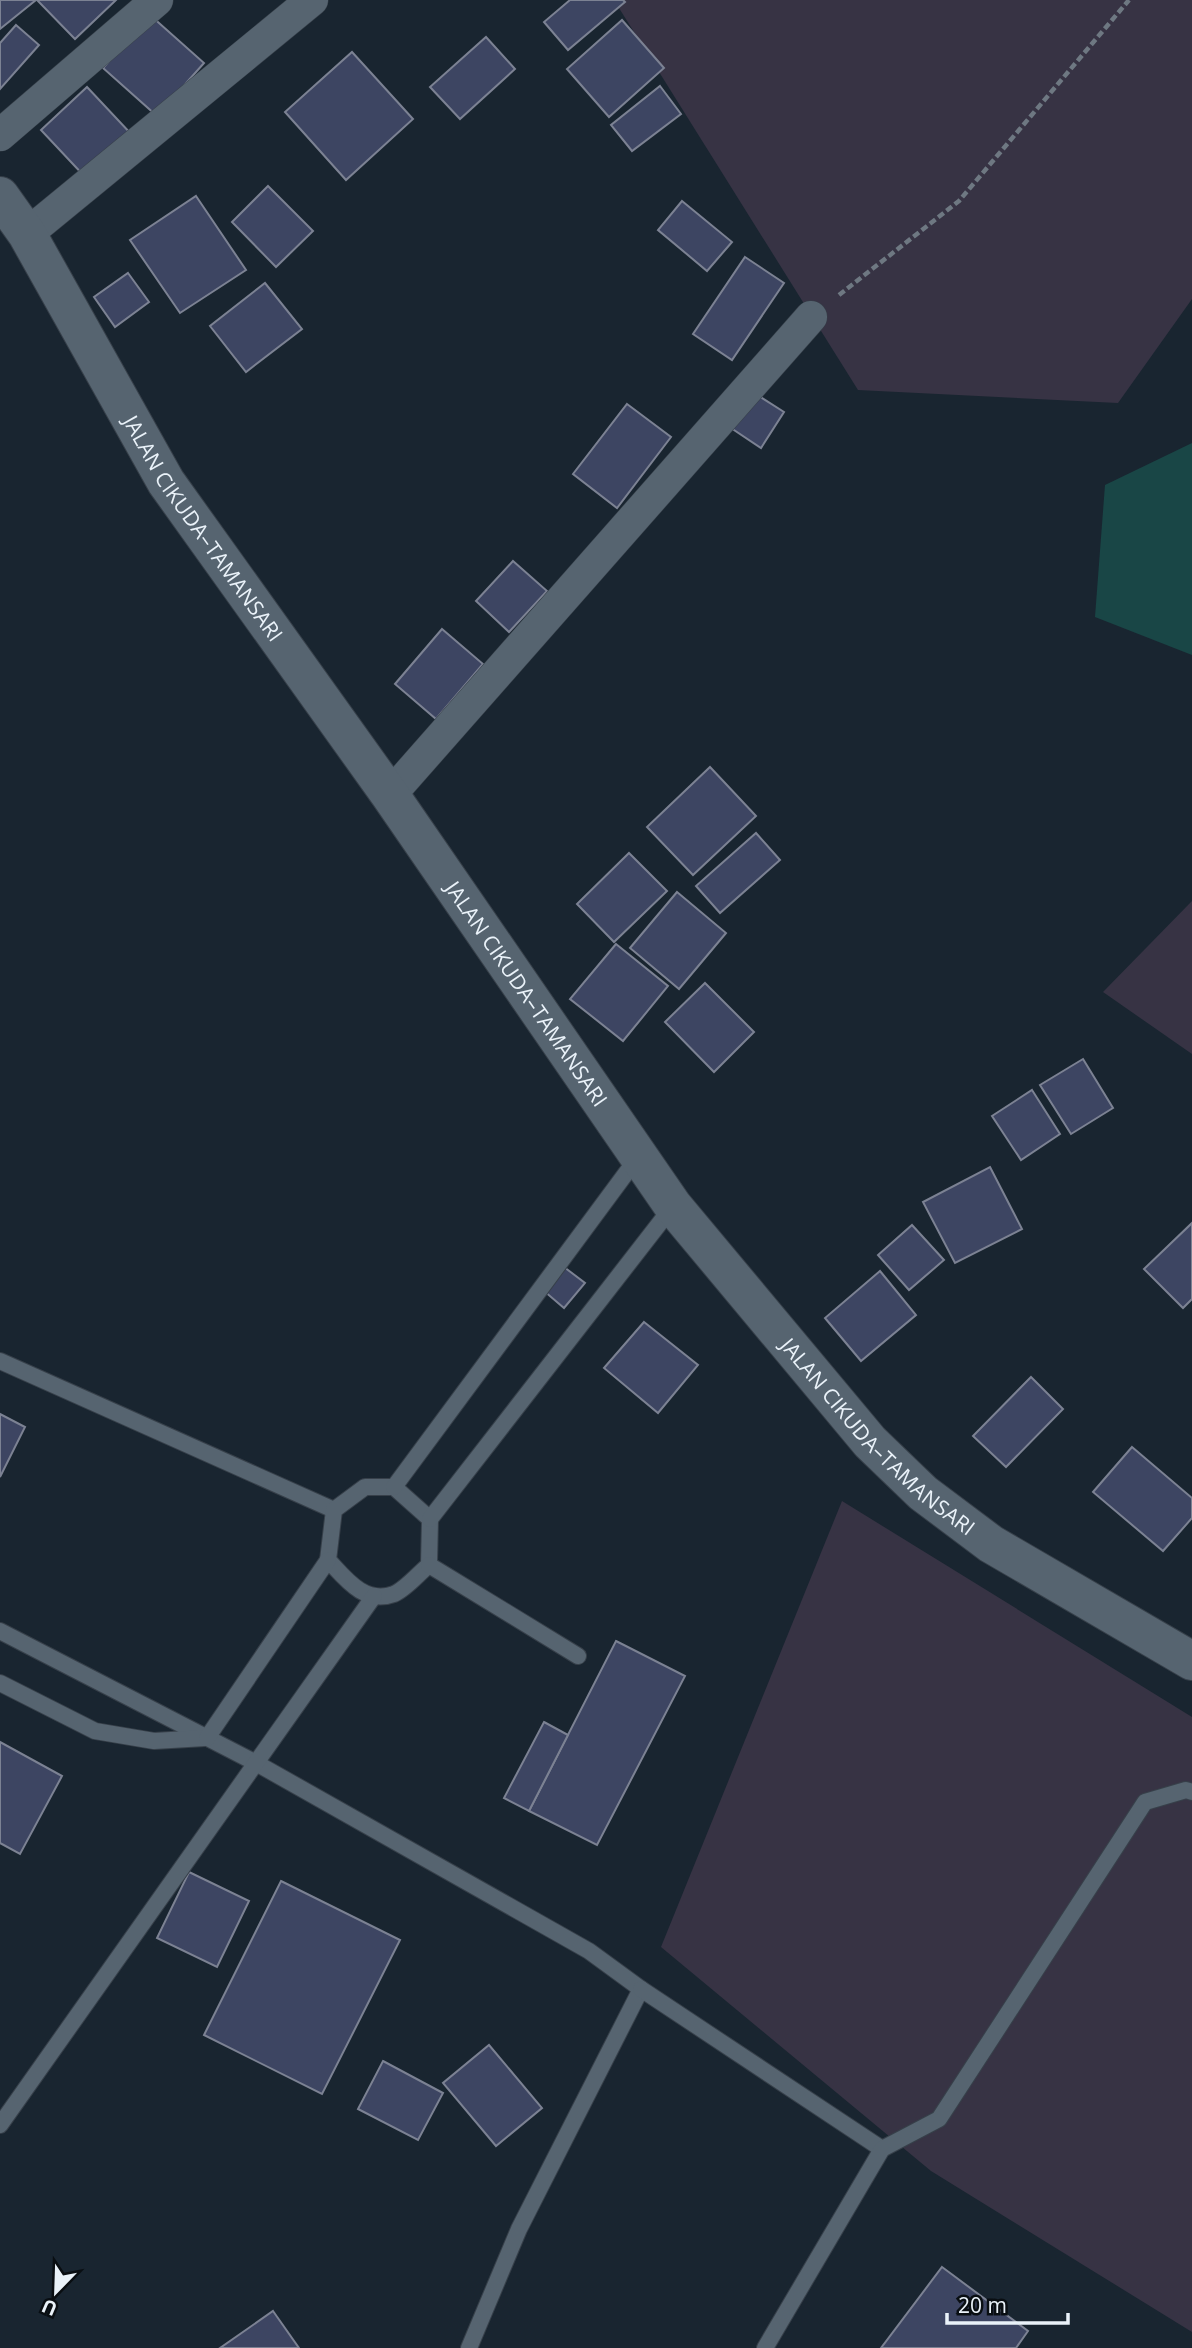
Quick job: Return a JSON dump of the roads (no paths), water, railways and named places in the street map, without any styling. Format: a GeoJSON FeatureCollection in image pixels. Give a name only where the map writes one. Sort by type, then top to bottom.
{"type":"FeatureCollection","features":[{"type":"Feature","properties":{"kind":"street"},"geometry":{"type":"LineString","coordinates":[[0,135],[157,0]]}},
{"type":"Feature","properties":{"kind":"street"},"geometry":{"type":"LineString","coordinates":[[27,234],[312,0]]}},
{"type":"Feature","properties":{"kind":"street","name":"JALAN CIKUDA–TAMANSARI"},"geometry":{"type":"LineString","coordinates":[[0,196],[27,234],[166,482],[390,795],[673,1206],[870,1443],[923,1493],[991,1544],[1192,1661]]}},
{"type":"Feature","properties":{"kind":"street"},"geometry":{"type":"LineString","coordinates":[[390,795],[811,317]]}},
{"type":"Feature","properties":{"kind":"lane"},"geometry":{"type":"LineString","coordinates":[[394,1487],[639,1157]]}},
{"type":"Feature","properties":{"kind":"lane"},"geometry":{"type":"LineString","coordinates":[[328,1560],[355,1589],[374,1596],[394,1594],[429,1565],[430,1518],[673,1206]]}},
{"type":"Feature","properties":{"kind":"lane"},"geometry":{"type":"LineString","coordinates":[[0,1361],[334,1510]]}},
{"type":"Feature","properties":{"kind":"lane"},"geometry":{"type":"LineString","coordinates":[[208,1738],[328,1560],[334,1510],[365,1487],[394,1487],[430,1518]]}},
{"type":"Feature","properties":{"kind":"lane"},"geometry":{"type":"LineString","coordinates":[[429,1565],[578,1656]]}},
{"type":"Feature","properties":{"kind":"lane"},"geometry":{"type":"LineString","coordinates":[[0,2125],[374,1596]]}},
{"type":"Feature","properties":{"kind":"lane"},"geometry":{"type":"LineString","coordinates":[[2,1637],[256,1763],[589,1951],[641,1989],[882,2149]]}},
{"type":"Feature","properties":{"kind":"lane"},"geometry":{"type":"LineString","coordinates":[[0,1683],[95,1731],[154,1741],[208,1738]]}},
{"type":"Feature","properties":{"kind":"lane"},"geometry":{"type":"LineString","coordinates":[[765,2348],[882,2149],[939,2119],[1145,1802],[1186,1790],[1192,1792]]}},
{"type":"Feature","properties":{"kind":"lane"},"geometry":{"type":"LineString","coordinates":[[469,2348],[519,2229],[641,1989]]}}]}
